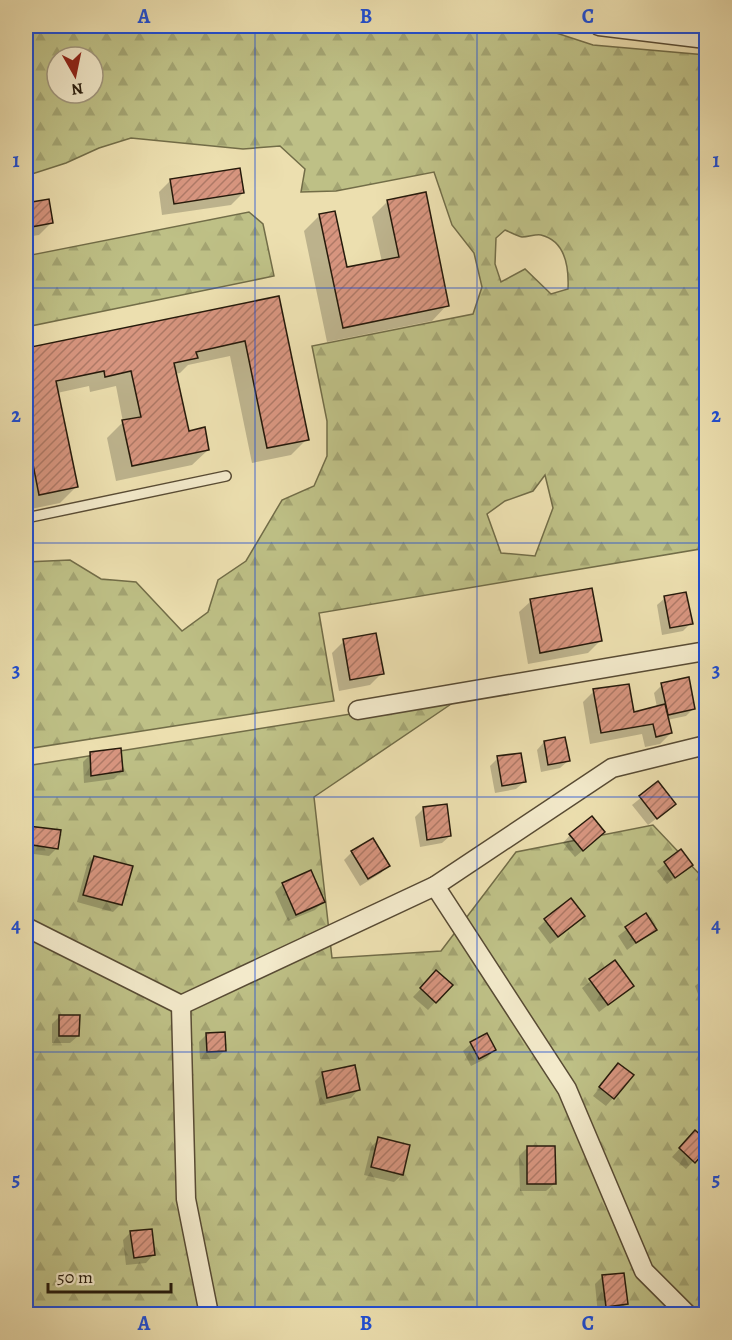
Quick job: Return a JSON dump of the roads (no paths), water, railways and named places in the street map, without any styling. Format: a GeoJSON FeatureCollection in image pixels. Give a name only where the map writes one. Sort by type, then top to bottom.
{"type":"FeatureCollection","features":[{"type":"Feature","properties":{"kind":"street"},"geometry":{"type":"LineString","coordinates":[[599,26],[706,39]]}},
{"type":"Feature","properties":{"kind":"street"},"geometry":{"type":"LineString","coordinates":[[358,710],[706,651]]}},
{"type":"Feature","properties":{"kind":"street"},"geometry":{"type":"LineString","coordinates":[[181,1005],[435,886],[612,768],[706,745]]}},
{"type":"Feature","properties":{"kind":"street"},"geometry":{"type":"LineString","coordinates":[[435,886],[567,1089],[644,1271],[687,1314]]}},
{"type":"Feature","properties":{"kind":"street"},"geometry":{"type":"LineString","coordinates":[[26,927],[181,1005]]}},
{"type":"Feature","properties":{"kind":"street"},"geometry":{"type":"LineString","coordinates":[[181,1005],[186,1199],[209,1314]]}},
{"type":"Feature","properties":{"kind":"lane"},"geometry":{"type":"LineString","coordinates":[[26,518],[226,476]]}}]}
